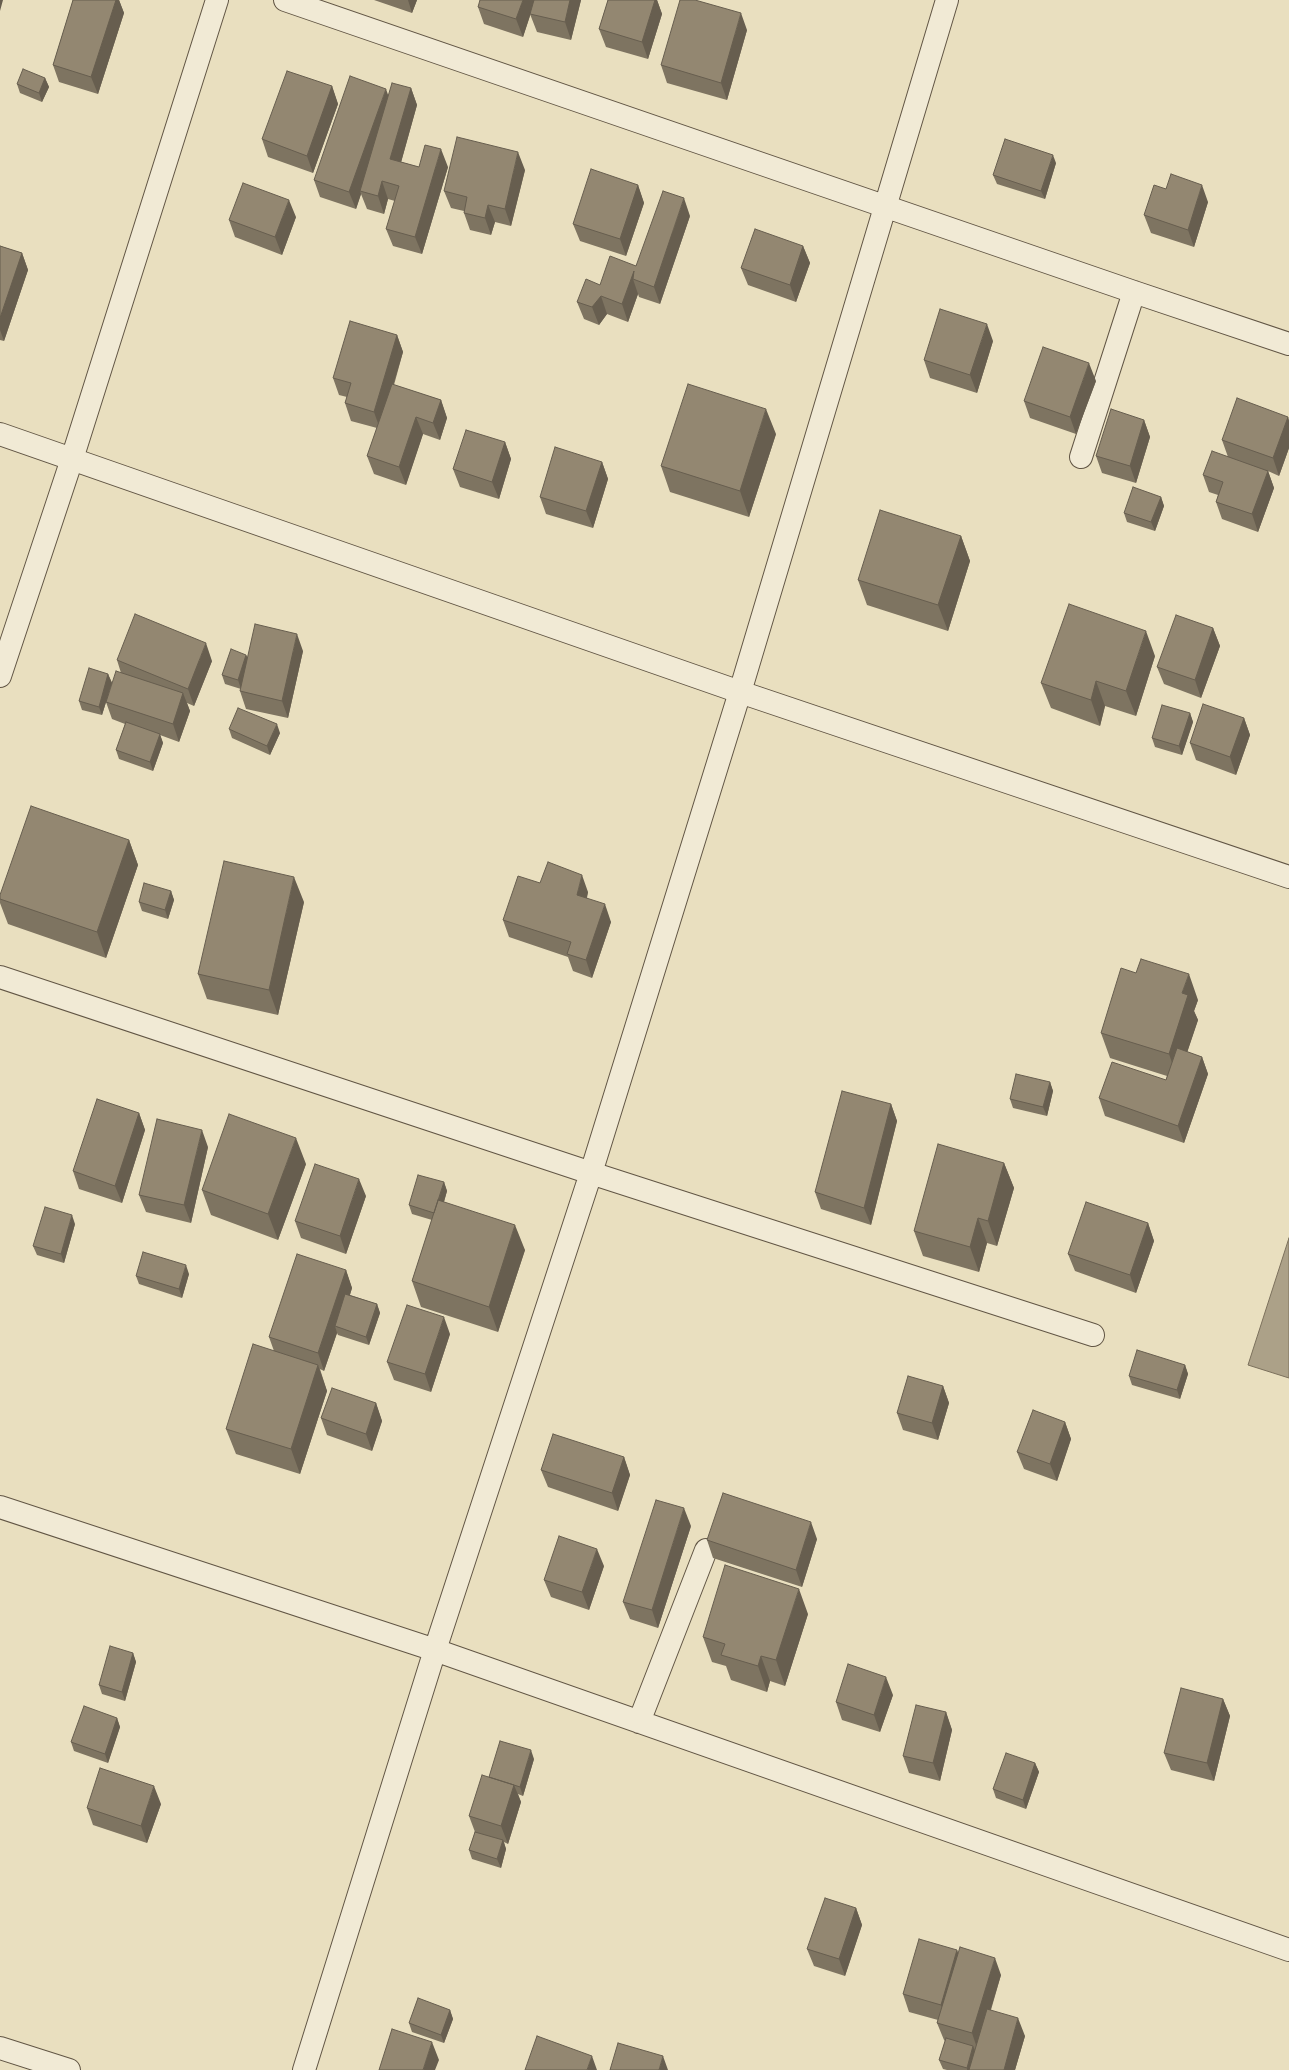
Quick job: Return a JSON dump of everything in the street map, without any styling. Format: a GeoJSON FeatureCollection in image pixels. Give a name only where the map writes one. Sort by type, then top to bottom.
{"type":"FeatureCollection","features":[{"type":"Feature","properties":{"kind":"street"},"geometry":{"type":"LineString","coordinates":[[0,676],[72,459],[217,0]]}},
{"type":"Feature","properties":{"kind":"street"},"geometry":{"type":"LineString","coordinates":[[285,0],[1289,344]]}},
{"type":"Feature","properties":{"kind":"street"},"geometry":{"type":"LineString","coordinates":[[304,2070],[435,1650],[591,1173],[740,692],[947,0]]}},
{"type":"Feature","properties":{"kind":"street"},"geometry":{"type":"LineString","coordinates":[[1081,456],[1134,292]]}},
{"type":"Feature","properties":{"kind":"street"},"geometry":{"type":"LineString","coordinates":[[0,434],[740,692],[1289,877]]}},
{"type":"Feature","properties":{"kind":"street"},"geometry":{"type":"LineString","coordinates":[[0,977],[591,1173],[1093,1335]]}},
{"type":"Feature","properties":{"kind":"street"},"geometry":{"type":"LineString","coordinates":[[0,1507],[435,1650],[1289,1950]]}},
{"type":"Feature","properties":{"kind":"street"},"geometry":{"type":"LineString","coordinates":[[639,1722],[706,1550]]}},
{"type":"Feature","properties":{"kind":"street"},"geometry":{"type":"LineString","coordinates":[[0,2048],[69,2070]]}},
{"type":"Feature","properties":{"kind":"shaded area"},"geometry":{"type":"Polygon","coordinates":[[[1289,1238],[1289,1378],[1248,1365],[1289,1238]]]}},
{"type":"Feature","properties":{"kind":"building"},"geometry":{"type":"Polygon","coordinates":[[[73,0],[116,0],[91,77],[53,65],[73,0]]]}},
{"type":"Feature","properties":{"kind":"building"},"geometry":{"type":"Polygon","coordinates":[[[480,0],[523,0],[516,19],[478,7],[480,0]]]}},
{"type":"Feature","properties":{"kind":"building"},"geometry":{"type":"Polygon","coordinates":[[[534,0],[570,0],[565,22],[530,14],[534,0]]]}},
{"type":"Feature","properties":{"kind":"building"},"geometry":{"type":"Polygon","coordinates":[[[608,0],[655,0],[642,42],[599,29],[608,0]]]}},
{"type":"Feature","properties":{"kind":"building"},"geometry":{"type":"Polygon","coordinates":[[[680,0],[695,0],[741,13],[721,83],[661,65],[680,0]]]}},
{"type":"Feature","properties":{"kind":"building"},"geometry":{"type":"Polygon","coordinates":[[[23,69],[45,78],[39,93],[17,84],[23,69]]]}},
{"type":"Feature","properties":{"kind":"building"},"geometry":{"type":"Polygon","coordinates":[[[287,71],[332,86],[307,156],[262,139],[287,71]]]}},
{"type":"Feature","properties":{"kind":"building"},"geometry":{"type":"Polygon","coordinates":[[[350,76],[386,89],[349,192],[314,180],[350,76]]]}},
{"type":"Feature","properties":{"kind":"building"},"geometry":{"type":"Polygon","coordinates":[[[392,83],[411,88],[390,159],[419,167],[425,145],[441,149],[415,237],[386,229],[399,186],[382,181],[378,196],[360,191],[392,83]]]}},
{"type":"Feature","properties":{"kind":"building"},"geometry":{"type":"Polygon","coordinates":[[[457,137],[518,152],[505,209],[488,205],[485,218],[464,213],[467,197],[444,191],[457,137]]]}},
{"type":"Feature","properties":{"kind":"building"},"geometry":{"type":"Polygon","coordinates":[[[1005,139],[1053,155],[1041,191],[993,175],[1005,139]]]}},
{"type":"Feature","properties":{"kind":"building"},"geometry":{"type":"Polygon","coordinates":[[[591,169],[638,185],[620,239],[573,224],[591,169]]]}},
{"type":"Feature","properties":{"kind":"building"},"geometry":{"type":"Polygon","coordinates":[[[1171,174],[1202,185],[1188,230],[1144,215],[1154,185],[1166,189],[1171,174]]]}},
{"type":"Feature","properties":{"kind":"building"},"geometry":{"type":"Polygon","coordinates":[[[243,183],[289,200],[275,237],[229,220],[243,183]]]}},
{"type":"Feature","properties":{"kind":"building"},"geometry":{"type":"Polygon","coordinates":[[[663,191],[684,198],[654,287],[633,279],[634,271],[622,304],[601,296],[592,307],[577,302],[586,279],[600,285],[610,256],[636,266],[663,191]]]}},
{"type":"Feature","properties":{"kind":"building"},"geometry":{"type":"Polygon","coordinates":[[[755,229],[803,246],[790,285],[741,268],[755,229]]]}},
{"type":"Feature","properties":{"kind":"building"},"geometry":{"type":"Polygon","coordinates":[[[0,246],[22,253],[0,318],[0,246]]]}},
{"type":"Feature","properties":{"kind":"building"},"geometry":{"type":"Polygon","coordinates":[[[940,309],[987,324],[970,375],[924,360],[940,309]]]}},
{"type":"Feature","properties":{"kind":"building"},"geometry":{"type":"Polygon","coordinates":[[[350,321],[397,335],[374,412],[345,403],[351,383],[333,378],[350,321]]]}},
{"type":"Feature","properties":{"kind":"building"},"geometry":{"type":"Polygon","coordinates":[[[1043,347],[1089,363],[1070,417],[1024,401],[1043,347]]]}},
{"type":"Feature","properties":{"kind":"building"},"geometry":{"type":"Polygon","coordinates":[[[392,384],[441,400],[433,423],[416,417],[399,467],[367,456],[392,384]]]}},
{"type":"Feature","properties":{"kind":"building"},"geometry":{"type":"Polygon","coordinates":[[[688,384],[766,409],[740,491],[661,466],[688,384]]]}},
{"type":"Feature","properties":{"kind":"building"},"geometry":{"type":"Polygon","coordinates":[[[1237,398],[1288,417],[1273,458],[1222,440],[1237,398]]]}},
{"type":"Feature","properties":{"kind":"building"},"geometry":{"type":"Polygon","coordinates":[[[1111,409],[1144,420],[1130,466],[1096,456],[1111,409]]]}},
{"type":"Feature","properties":{"kind":"building"},"geometry":{"type":"Polygon","coordinates":[[[466,430],[505,442],[492,482],[453,469],[466,430]]]}},
{"type":"Feature","properties":{"kind":"building"},"geometry":{"type":"Polygon","coordinates":[[[555,447],[602,462],[586,511],[540,497],[555,447]]]}},
{"type":"Feature","properties":{"kind":"building"},"geometry":{"type":"Polygon","coordinates":[[[1212,451],[1268,471],[1252,514],[1216,502],[1223,482],[1203,475],[1212,451]]]}},
{"type":"Feature","properties":{"kind":"building"},"geometry":{"type":"Polygon","coordinates":[[[1133,487],[1161,497],[1151,522],[1124,513],[1133,487]]]}},
{"type":"Feature","properties":{"kind":"building"},"geometry":{"type":"Polygon","coordinates":[[[880,510],[961,536],[938,605],[858,580],[880,510]]]}},
{"type":"Feature","properties":{"kind":"building"},"geometry":{"type":"Polygon","coordinates":[[[1069,604],[1146,631],[1126,691],[1096,681],[1091,700],[1041,683],[1069,604]]]}},
{"type":"Feature","properties":{"kind":"building"},"geometry":{"type":"Polygon","coordinates":[[[135,614],[206,643],[188,689],[117,660],[135,614]]]}},
{"type":"Feature","properties":{"kind":"building"},"geometry":{"type":"Polygon","coordinates":[[[1176,615],[1213,628],[1195,680],[1157,667],[1176,615]]]}},
{"type":"Feature","properties":{"kind":"building"},"geometry":{"type":"Polygon","coordinates":[[[255,624],[297,634],[282,701],[240,691],[255,624]]]}},
{"type":"Feature","properties":{"kind":"building"},"geometry":{"type":"Polygon","coordinates":[[[231,649],[246,655],[238,680],[222,675],[231,649]]]}},
{"type":"Feature","properties":{"kind":"building"},"geometry":{"type":"Polygon","coordinates":[[[89,668],[108,674],[99,707],[79,701],[89,668]]]}},
{"type":"Feature","properties":{"kind":"building"},"geometry":{"type":"Polygon","coordinates":[[[116,671],[183,693],[173,724],[106,702],[116,671]]]}},
{"type":"Feature","properties":{"kind":"building"},"geometry":{"type":"Polygon","coordinates":[[[1203,704],[1244,718],[1230,757],[1190,743],[1203,704]]]}},
{"type":"Feature","properties":{"kind":"building"},"geometry":{"type":"Polygon","coordinates":[[[1162,705],[1190,713],[1179,746],[1152,738],[1162,705]]]}},
{"type":"Feature","properties":{"kind":"building"},"geometry":{"type":"Polygon","coordinates":[[[238,708],[277,724],[267,746],[229,729],[238,708]]]}},
{"type":"Feature","properties":{"kind":"building"},"geometry":{"type":"Polygon","coordinates":[[[126,722],[160,734],[150,762],[116,750],[126,722]]]}},
{"type":"Feature","properties":{"kind":"building"},"geometry":{"type":"Polygon","coordinates":[[[31,806],[129,840],[97,932],[0,899],[0,895],[31,806]]]}},
{"type":"Feature","properties":{"kind":"building"},"geometry":{"type":"Polygon","coordinates":[[[224,861],[294,877],[269,990],[198,974],[224,861]]]}},
{"type":"Feature","properties":{"kind":"building"},"geometry":{"type":"Polygon","coordinates":[[[548,862],[582,875],[577,895],[605,904],[586,960],[567,954],[571,942],[503,920],[518,876],[540,883],[548,862]]]}},
{"type":"Feature","properties":{"kind":"building"},"geometry":{"type":"Polygon","coordinates":[[[144,883],[171,891],[165,910],[139,902],[144,883]]]}},
{"type":"Feature","properties":{"kind":"building"},"geometry":{"type":"Polygon","coordinates":[[[1141,959],[1189,974],[1182,993],[1188,995],[1169,1054],[1101,1033],[1121,968],[1136,973],[1141,959]]]}},
{"type":"Feature","properties":{"kind":"building"},"geometry":{"type":"Polygon","coordinates":[[[1177,1048],[1202,1057],[1178,1126],[1099,1098],[1112,1062],[1166,1080],[1177,1048]]]}},
{"type":"Feature","properties":{"kind":"building"},"geometry":{"type":"Polygon","coordinates":[[[1016,1074],[1050,1082],[1043,1107],[1010,1099],[1016,1074]]]}},
{"type":"Feature","properties":{"kind":"building"},"geometry":{"type":"Polygon","coordinates":[[[842,1091],[891,1104],[864,1208],[815,1192],[842,1091]]]}},
{"type":"Feature","properties":{"kind":"building"},"geometry":{"type":"Polygon","coordinates":[[[97,1099],[139,1113],[115,1186],[73,1171],[97,1099]]]}},
{"type":"Feature","properties":{"kind":"building"},"geometry":{"type":"Polygon","coordinates":[[[229,1114],[296,1138],[268,1214],[202,1190],[229,1114]]]}},
{"type":"Feature","properties":{"kind":"building"},"geometry":{"type":"Polygon","coordinates":[[[157,1119],[202,1130],[184,1205],[139,1195],[157,1119]]]}},
{"type":"Feature","properties":{"kind":"building"},"geometry":{"type":"Polygon","coordinates":[[[938,1144],[1004,1163],[988,1221],[978,1218],[970,1247],[914,1231],[938,1144]]]}},
{"type":"Feature","properties":{"kind":"building"},"geometry":{"type":"Polygon","coordinates":[[[315,1164],[359,1179],[340,1236],[295,1221],[315,1164]]]}},
{"type":"Feature","properties":{"kind":"building"},"geometry":{"type":"Polygon","coordinates":[[[418,1175],[444,1182],[434,1213],[409,1205],[418,1175]]]}},
{"type":"Feature","properties":{"kind":"building"},"geometry":{"type":"Polygon","coordinates":[[[438,1200],[515,1225],[489,1307],[412,1281],[438,1200]]]}},
{"type":"Feature","properties":{"kind":"building"},"geometry":{"type":"Polygon","coordinates":[[[1086,1202],[1148,1223],[1130,1275],[1068,1254],[1086,1202]]]}},
{"type":"Feature","properties":{"kind":"building"},"geometry":{"type":"Polygon","coordinates":[[[45,1207],[72,1215],[61,1254],[33,1246],[45,1207]]]}},
{"type":"Feature","properties":{"kind":"building"},"geometry":{"type":"Polygon","coordinates":[[[143,1252],[186,1265],[179,1289],[136,1276],[143,1252]]]}},
{"type":"Feature","properties":{"kind":"building"},"geometry":{"type":"Polygon","coordinates":[[[297,1254],[346,1270],[318,1353],[269,1337],[297,1254]]]}},
{"type":"Feature","properties":{"kind":"building"},"geometry":{"type":"Polygon","coordinates":[[[345,1294],[377,1304],[366,1337],[335,1326],[345,1294]]]}},
{"type":"Feature","properties":{"kind":"building"},"geometry":{"type":"Polygon","coordinates":[[[407,1305],[444,1317],[425,1374],[387,1362],[407,1305]]]}},
{"type":"Feature","properties":{"kind":"building"},"geometry":{"type":"Polygon","coordinates":[[[253,1344],[318,1365],[291,1449],[226,1429],[253,1344]]]}},
{"type":"Feature","properties":{"kind":"building"},"geometry":{"type":"Polygon","coordinates":[[[1137,1350],[1185,1365],[1177,1390],[1129,1376],[1137,1350]]]}},
{"type":"Feature","properties":{"kind":"building"},"geometry":{"type":"Polygon","coordinates":[[[908,1376],[943,1386],[932,1423],[897,1413],[908,1376]]]}},
{"type":"Feature","properties":{"kind":"building"},"geometry":{"type":"Polygon","coordinates":[[[332,1388],[376,1403],[366,1434],[321,1418],[332,1388]]]}},
{"type":"Feature","properties":{"kind":"building"},"geometry":{"type":"Polygon","coordinates":[[[1033,1410],[1065,1422],[1050,1464],[1017,1452],[1033,1410]]]}},
{"type":"Feature","properties":{"kind":"building"},"geometry":{"type":"Polygon","coordinates":[[[553,1434],[624,1457],[612,1493],[541,1470],[553,1434]]]}},
{"type":"Feature","properties":{"kind":"building"},"geometry":{"type":"Polygon","coordinates":[[[723,1493],[811,1522],[796,1570],[707,1540],[723,1493]]]}},
{"type":"Feature","properties":{"kind":"building"},"geometry":{"type":"Polygon","coordinates":[[[656,1500],[684,1508],[652,1610],[623,1602],[656,1500]]]}},
{"type":"Feature","properties":{"kind":"building"},"geometry":{"type":"Polygon","coordinates":[[[559,1536],[597,1549],[582,1592],[544,1580],[559,1536]]]}},
{"type":"Feature","properties":{"kind":"building"},"geometry":{"type":"Polygon","coordinates":[[[725,1565],[799,1589],[776,1660],[761,1656],[758,1666],[721,1655],[725,1644],[703,1637],[725,1565]]]}},
{"type":"Feature","properties":{"kind":"building"},"geometry":{"type":"Polygon","coordinates":[[[110,1646],[133,1653],[122,1692],[99,1685],[110,1646]]]}},
{"type":"Feature","properties":{"kind":"building"},"geometry":{"type":"Polygon","coordinates":[[[848,1664],[886,1677],[874,1715],[836,1702],[848,1664]]]}},
{"type":"Feature","properties":{"kind":"building"},"geometry":{"type":"Polygon","coordinates":[[[1181,1688],[1223,1699],[1207,1763],[1164,1753],[1181,1688]]]}},
{"type":"Feature","properties":{"kind":"building"},"geometry":{"type":"Polygon","coordinates":[[[916,1705],[946,1712],[933,1763],[903,1756],[916,1705]]]}},
{"type":"Feature","properties":{"kind":"building"},"geometry":{"type":"Polygon","coordinates":[[[84,1706],[117,1718],[105,1754],[71,1742],[84,1706]]]}},
{"type":"Feature","properties":{"kind":"building"},"geometry":{"type":"Polygon","coordinates":[[[500,1741],[531,1750],[520,1787],[489,1777],[500,1741]]]}},
{"type":"Feature","properties":{"kind":"building"},"geometry":{"type":"Polygon","coordinates":[[[1006,1753],[1035,1763],[1023,1800],[993,1789],[1006,1753]]]}},
{"type":"Feature","properties":{"kind":"building"},"geometry":{"type":"Polygon","coordinates":[[[100,1768],[154,1786],[141,1826],[87,1808],[100,1768]]]}},
{"type":"Feature","properties":{"kind":"building"},"geometry":{"type":"Polygon","coordinates":[[[482,1775],[514,1785],[501,1826],[469,1816],[482,1775]]]}},
{"type":"Feature","properties":{"kind":"building"},"geometry":{"type":"Polygon","coordinates":[[[475,1832],[503,1840],[497,1859],[469,1850],[475,1832]]]}},
{"type":"Feature","properties":{"kind":"building"},"geometry":{"type":"Polygon","coordinates":[[[825,1898],[856,1908],[839,1959],[807,1949],[825,1898]]]}},
{"type":"Feature","properties":{"kind":"building"},"geometry":{"type":"Polygon","coordinates":[[[919,1939],[957,1950],[941,2005],[903,1994],[919,1939]]]}},
{"type":"Feature","properties":{"kind":"building"},"geometry":{"type":"Polygon","coordinates":[[[960,1947],[995,1958],[972,2033],[937,2023],[960,1947]]]}},
{"type":"Feature","properties":{"kind":"building"},"geometry":{"type":"Polygon","coordinates":[[[418,1998],[450,2010],[441,2035],[409,2023],[418,1998]]]}},
{"type":"Feature","properties":{"kind":"building"},"geometry":{"type":"Polygon","coordinates":[[[987,2009],[1018,2018],[1004,2070],[969,2070],[987,2009]]]}},
{"type":"Feature","properties":{"kind":"building"},"geometry":{"type":"Polygon","coordinates":[[[392,2029],[432,2042],[423,2070],[379,2070],[392,2029]]]}},
{"type":"Feature","properties":{"kind":"building"},"geometry":{"type":"Polygon","coordinates":[[[537,2036],[592,2056],[587,2070],[525,2070],[537,2036]]]}},
{"type":"Feature","properties":{"kind":"building"},"geometry":{"type":"Polygon","coordinates":[[[946,2038],[973,2046],[967,2068],[939,2060],[946,2038]]]}},
{"type":"Feature","properties":{"kind":"building"},"geometry":{"type":"Polygon","coordinates":[[[618,2043],[663,2056],[659,2070],[610,2070],[618,2043]]]}}]}
